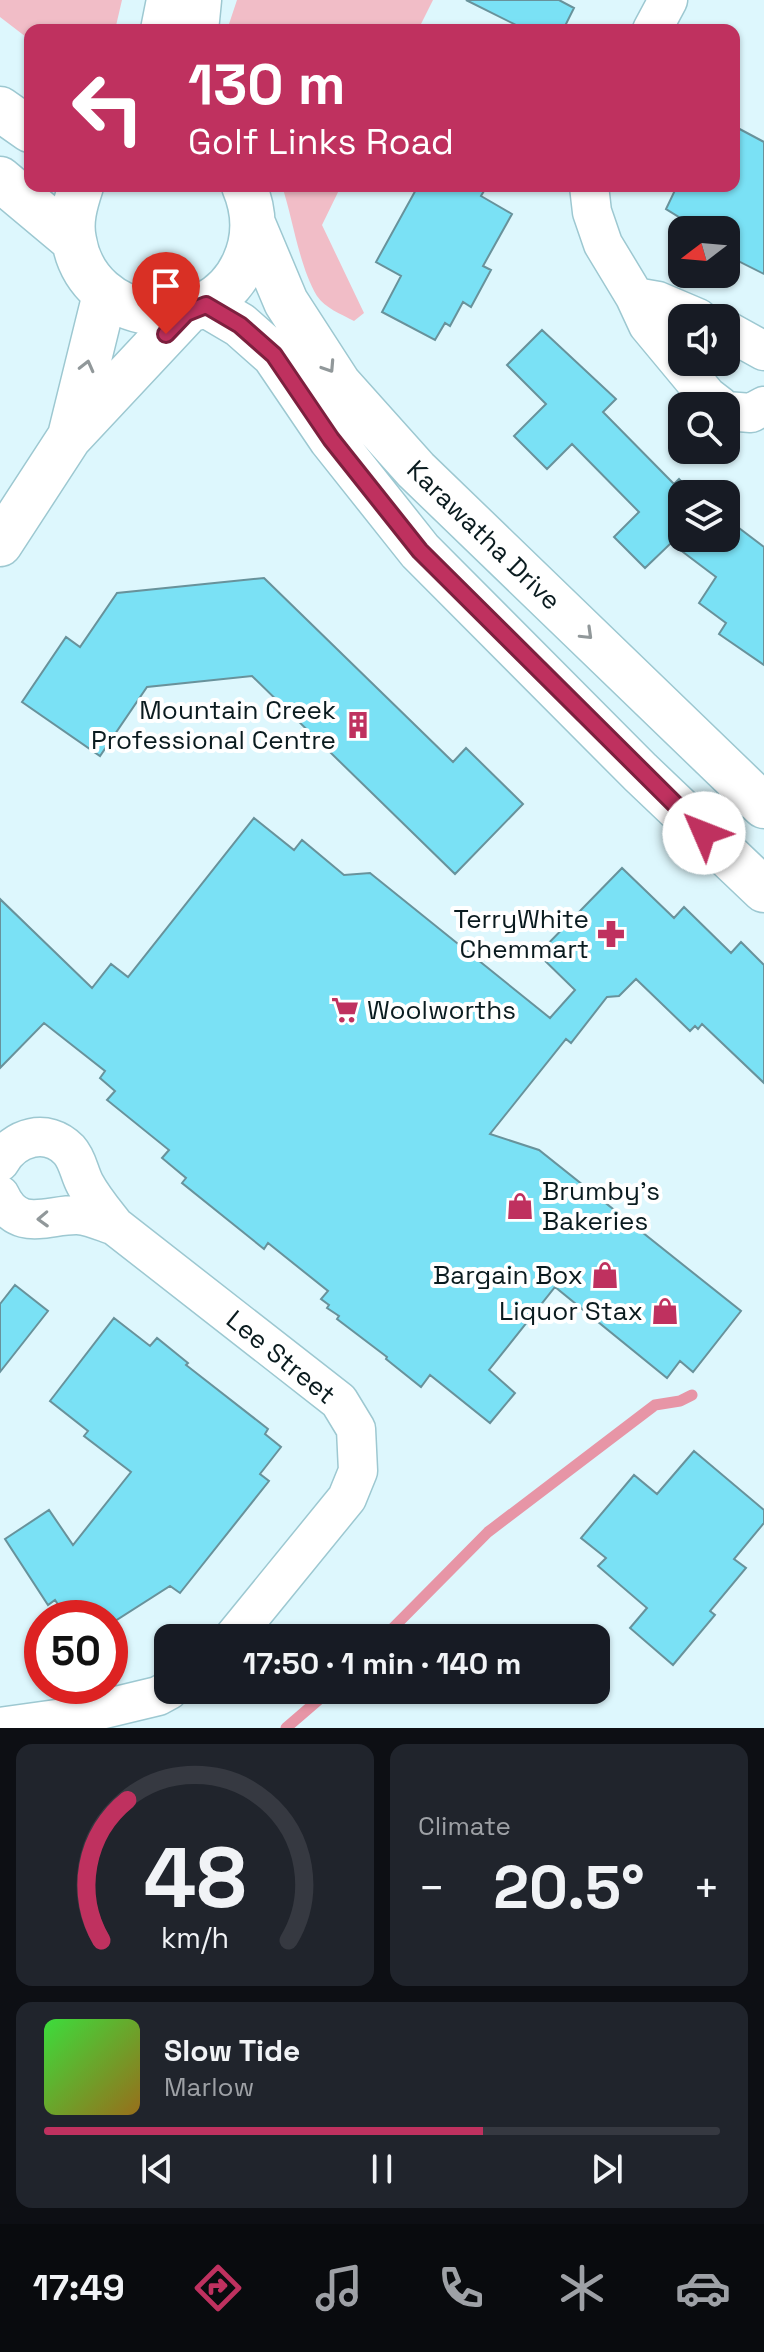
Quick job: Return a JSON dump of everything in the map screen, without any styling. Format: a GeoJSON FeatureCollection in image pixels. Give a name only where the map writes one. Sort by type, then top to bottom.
{"type":"FeatureCollection","features":[{"type":"Feature","properties":{"kind":"main road"},"geometry":{"type":"LineString","coordinates":[[164,24],[169,0]]}},
{"type":"Feature","properties":{"kind":"main road"},"geometry":{"type":"LineString","coordinates":[[197,24],[199,0]]}},
{"type":"Feature","properties":{"kind":"main road"},"geometry":{"type":"LineString","coordinates":[[0,109],[24,126]]}},
{"type":"Feature","properties":{"kind":"main road"},"geometry":{"type":"LineString","coordinates":[[0,179],[74,241]]}},
{"type":"Feature","properties":{"kind":"main road"},"geometry":{"type":"LineString","coordinates":[[79,192],[73,214],[74,241],[85,271],[105,294],[130,309],[158,316],[196,309]]}},
{"type":"Feature","properties":{"kind":"main road"},"geometry":{"type":"LineString","coordinates":[[0,544],[69,438],[196,309],[225,291],[240,273],[250,251],[249,206]]}},
{"type":"Feature","properties":{"kind":"main road","name":"Karawatha Drive"},"geometry":{"type":"LineString","coordinates":[[249,206],[286,302],[339,384],[416,470],[764,806]]}},
{"type":"Feature","properties":{"kind":"main road"},"geometry":{"type":"LineString","coordinates":[[69,438],[105,294]]}},
{"type":"Feature","properties":{"kind":"main road","name":"Karawatha Drive"},"geometry":{"type":"LineString","coordinates":[[196,309],[240,325],[274,355],[331,439],[420,551],[640,772],[764,890]]}},
{"type":"Feature","properties":{"kind":"street"},"geometry":{"type":"LineString","coordinates":[[655,24],[668,0]]}},
{"type":"Feature","properties":{"kind":"street"},"geometry":{"type":"LineString","coordinates":[[590,192],[592,212],[603,244],[648,325],[704,392]]}},
{"type":"Feature","properties":{"kind":"street"},"geometry":{"type":"LineString","coordinates":[[635,297],[668,305]]}},
{"type":"Feature","properties":{"kind":"street"},"geometry":{"type":"LineString","coordinates":[[740,338],[764,351]]}},
{"type":"Feature","properties":{"kind":"street"},"geometry":{"type":"LineString","coordinates":[[740,412],[751,413],[764,406]]}},
{"type":"Feature","properties":{"kind":"street","name":"Lee Street"},"geometry":{"type":"LineString","coordinates":[[0,1162],[6,1151],[17,1142],[31,1137],[46,1137],[59,1142],[70,1151],[85,1184],[115,1226],[339,1401],[356,1429],[358,1471],[347,1498],[244,1624]]}},
{"type":"Feature","properties":{"kind":"street","name":"Lee Street"},"geometry":{"type":"LineString","coordinates":[[0,1195],[11,1211],[35,1221],[74,1215],[115,1226]]}},
{"type":"Feature","properties":{"kind":"street"},"geometry":{"type":"LineString","coordinates":[[0,1727],[71,1717],[154,1697]]}},
{"type":"Feature","properties":{"kind":"shaded area"},"geometry":{"type":"Polygon","coordinates":[[[0,0],[122,0],[116,24],[24,24],[24,35],[0,17],[0,0]]]}},
{"type":"Feature","properties":{"kind":"shaded area"},"geometry":{"type":"Polygon","coordinates":[[[237,0],[433,0],[421,24],[229,24],[237,0]]]}},
{"type":"Feature","properties":{"kind":"shaded area"},"geometry":{"type":"Polygon","coordinates":[[[284,192],[338,192],[322,225],[364,313],[354,321],[320,300],[301,257],[284,192]]]}},
{"type":"Feature","properties":{"kind":"building"},"geometry":{"type":"Polygon","coordinates":[[[466,0],[559,0],[574,8],[566,24],[514,24],[466,0]]]}},
{"type":"Feature","properties":{"kind":"building"},"geometry":{"type":"Polygon","coordinates":[[[740,129],[764,142],[764,274],[740,262],[740,216],[677,216],[666,209],[674,192],[740,192],[740,129]]]}},
{"type":"Feature","properties":{"kind":"building"},"geometry":{"type":"Polygon","coordinates":[[[415,192],[483,192],[481,196],[512,214],[483,266],[491,270],[471,307],[463,302],[450,326],[445,323],[435,340],[382,312],[401,276],[376,262],[415,192]]]}},
{"type":"Feature","properties":{"kind":"building"},"geometry":{"type":"Polygon","coordinates":[[[542,330],[616,399],[603,412],[670,480],[668,546],[645,568],[614,537],[639,512],[572,444],[547,469],[514,436],[546,404],[507,365],[542,330]]]}},
{"type":"Feature","properties":{"kind":"building"},"geometry":{"type":"Polygon","coordinates":[[[740,529],[764,547],[764,665],[719,634],[726,623],[699,603],[716,577],[683,552],[740,552],[740,529]]]}},
{"type":"Feature","properties":{"kind":"building","name":"Mountain Creek Professional Centre"},"geometry":{"type":"Polygon","coordinates":[[[264,578],[453,762],[466,748],[523,804],[455,874],[252,676],[147,687],[100,756],[22,702],[66,637],[80,647],[117,593],[264,578]]]}},
{"type":"Feature","properties":{"kind":"building"},"geometry":{"type":"Polygon","coordinates":[[[254,818],[294,850],[302,840],[344,875],[370,873],[550,1018],[575,990],[538,954],[622,868],[674,918],[684,907],[731,953],[741,942],[764,965],[764,1083],[702,1024],[690,1031],[636,979],[619,996],[607,997],[571,1043],[566,1039],[490,1134],[539,1150],[741,1311],[693,1372],[680,1361],[667,1378],[555,1287],[489,1370],[515,1393],[490,1423],[430,1375],[421,1387],[337,1319],[339,1316],[327,1308],[329,1305],[321,1299],[328,1291],[268,1243],[264,1249],[182,1183],[186,1178],[162,1158],[169,1150],[107,1100],[115,1091],[100,1078],[105,1071],[44,1023],[0,1068],[0,899],[92,988],[111,964],[128,977],[254,818]]]}},
{"type":"Feature","properties":{"kind":"building"},"geometry":{"type":"Polygon","coordinates":[[[15,1285],[48,1311],[0,1372],[0,1304],[15,1285]]]}},
{"type":"Feature","properties":{"kind":"building"},"geometry":{"type":"Polygon","coordinates":[[[114,1318],[150,1346],[157,1338],[188,1363],[186,1365],[268,1429],[265,1434],[281,1447],[260,1474],[269,1481],[180,1593],[170,1586],[128,1613],[128,1600],[45,1600],[5,1539],[49,1510],[73,1545],[131,1472],[84,1436],[88,1431],[50,1401],[114,1318]]]}},
{"type":"Feature","properties":{"kind":"building"},"geometry":{"type":"Polygon","coordinates":[[[694,1451],[764,1510],[764,1523],[734,1559],[746,1568],[710,1611],[715,1615],[673,1665],[630,1628],[647,1608],[598,1566],[606,1558],[581,1538],[634,1475],[657,1494],[694,1451]]]}},
{"type":"Feature","properties":{"kind":"waterway"},"geometry":{"type":"LineString","coordinates":[[397,1624],[488,1532],[655,1405],[680,1401],[692,1395]]}},
{"type":"Feature","properties":{"kind":"waterway"},"geometry":{"type":"LineString","coordinates":[[286,1728],[314,1704]]}},
{"type":"Feature","properties":{"kind":"place","name":"Mountain Creek Professional Centre"},"geometry":{"type":"Point","coordinates":[358,725]}},
{"type":"Feature","properties":{"kind":"place","name":"TerryWhite Chemmart"},"geometry":{"type":"Point","coordinates":[611,934]}},
{"type":"Feature","properties":{"kind":"place","name":"Woolworths"},"geometry":{"type":"Point","coordinates":[345,1010]}},
{"type":"Feature","properties":{"kind":"place","name":"Brumby's Bakeries"},"geometry":{"type":"Point","coordinates":[520,1206]}},
{"type":"Feature","properties":{"kind":"place","name":"Bargain Box"},"geometry":{"type":"Point","coordinates":[605,1275]}},
{"type":"Feature","properties":{"kind":"place","name":"Liquor Stax"},"geometry":{"type":"Point","coordinates":[665,1311]}},
{"type":"Feature","properties":{"kind":"route"},"geometry":{"type":"LineString","coordinates":[[166,334],[186,313],[206,305],[240,325],[274,355],[331,439],[420,551],[704,833]]}}]}
